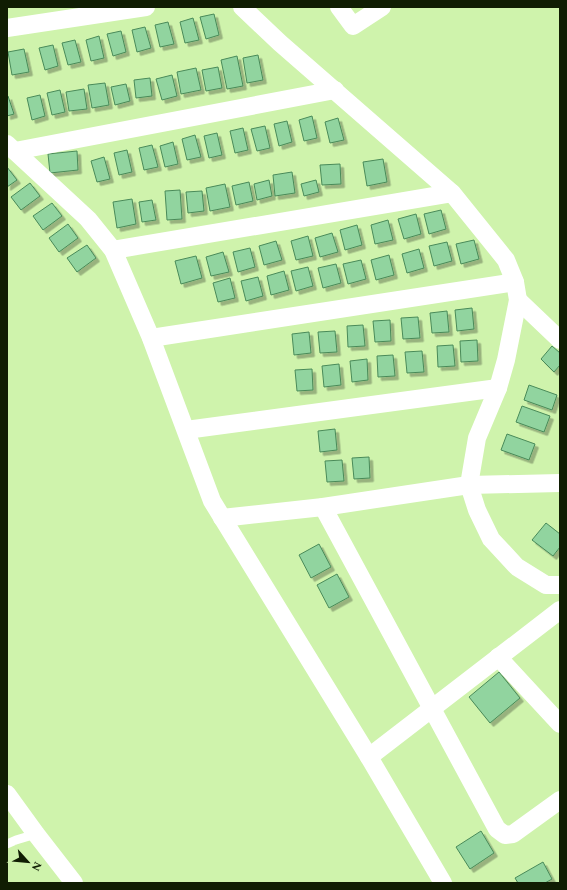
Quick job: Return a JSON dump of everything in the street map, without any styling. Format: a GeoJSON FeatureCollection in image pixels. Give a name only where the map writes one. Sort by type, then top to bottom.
{"type":"FeatureCollection","features":[{"type":"Feature","properties":{"kind":"street"},"geometry":{"type":"LineString","coordinates":[[7,28],[146,7]]}},
{"type":"Feature","properties":{"kind":"street"},"geometry":{"type":"LineString","coordinates":[[242,7],[280,43],[452,193],[506,260],[515,282],[518,300],[506,360],[498,388],[477,438],[469,485],[477,510],[491,539],[517,567],[553,585],[560,599]]}},
{"type":"Feature","properties":{"kind":"street"},"geometry":{"type":"LineString","coordinates":[[339,7],[353,26],[382,7]]}},
{"type":"Feature","properties":{"kind":"street"},"geometry":{"type":"LineString","coordinates":[[11,147],[335,90]]}},
{"type":"Feature","properties":{"kind":"street"},"geometry":{"type":"LineString","coordinates":[[11,147],[88,219],[113,250],[151,338],[212,501],[369,757],[443,883]]}},
{"type":"Feature","properties":{"kind":"street"},"geometry":{"type":"LineString","coordinates":[[113,250],[452,193]]}},
{"type":"Feature","properties":{"kind":"street"},"geometry":{"type":"LineString","coordinates":[[151,338],[515,282]]}},
{"type":"Feature","properties":{"kind":"street"},"geometry":{"type":"LineString","coordinates":[[518,300],[560,340]]}},
{"type":"Feature","properties":{"kind":"street"},"geometry":{"type":"LineString","coordinates":[[186,430],[498,388]]}},
{"type":"Feature","properties":{"kind":"street"},"geometry":{"type":"LineString","coordinates":[[222,518],[324,507],[469,485],[560,483]]}},
{"type":"Feature","properties":{"kind":"street"},"geometry":{"type":"LineString","coordinates":[[324,507],[497,829],[504,835],[513,834],[560,800]]}},
{"type":"Feature","properties":{"kind":"street"},"geometry":{"type":"LineString","coordinates":[[369,757],[560,610]]}},
{"type":"Feature","properties":{"kind":"street"},"geometry":{"type":"LineString","coordinates":[[498,657],[560,724]]}},
{"type":"Feature","properties":{"kind":"street"},"geometry":{"type":"LineString","coordinates":[[7,794],[74,883]]}},
{"type":"Feature","properties":{"kind":"lane"},"geometry":{"type":"LineString","coordinates":[[7,844],[36,834]]}},
{"type":"Feature","properties":{"kind":"building"},"geometry":{"type":"Polygon","coordinates":[[[214,14],[219,35],[206,39],[200,17],[214,14]]]}},
{"type":"Feature","properties":{"kind":"building"},"geometry":{"type":"Polygon","coordinates":[[[193,18],[199,40],[185,43],[180,22],[193,18]]]}},
{"type":"Feature","properties":{"kind":"building"},"geometry":{"type":"Polygon","coordinates":[[[168,22],[174,44],[160,47],[155,25],[168,22]]]}},
{"type":"Feature","properties":{"kind":"building"},"geometry":{"type":"Polygon","coordinates":[[[145,27],[151,48],[137,52],[132,30],[145,27]]]}},
{"type":"Feature","properties":{"kind":"building"},"geometry":{"type":"Polygon","coordinates":[[[121,31],[126,52],[113,56],[107,34],[121,31]]]}},
{"type":"Feature","properties":{"kind":"building"},"geometry":{"type":"Polygon","coordinates":[[[99,36],[104,58],[91,61],[86,40],[99,36]]]}},
{"type":"Feature","properties":{"kind":"building"},"geometry":{"type":"Polygon","coordinates":[[[75,40],[81,62],[68,65],[62,43],[75,40]]]}},
{"type":"Feature","properties":{"kind":"building"},"geometry":{"type":"Polygon","coordinates":[[[53,45],[58,66],[45,70],[39,48],[53,45]]]}},
{"type":"Feature","properties":{"kind":"building"},"geometry":{"type":"Polygon","coordinates":[[[24,49],[29,72],[12,75],[8,52],[24,49]]]}},
{"type":"Feature","properties":{"kind":"building"},"geometry":{"type":"Polygon","coordinates":[[[258,55],[263,80],[247,83],[243,58],[258,55]]]}},
{"type":"Feature","properties":{"kind":"building"},"geometry":{"type":"Polygon","coordinates":[[[237,56],[243,86],[227,89],[221,60],[237,56]]]}},
{"type":"Feature","properties":{"kind":"building"},"geometry":{"type":"Polygon","coordinates":[[[218,67],[222,88],[206,91],[202,70],[218,67]]]}},
{"type":"Feature","properties":{"kind":"building"},"geometry":{"type":"Polygon","coordinates":[[[196,68],[201,90],[181,94],[177,72],[196,68]]]}},
{"type":"Feature","properties":{"kind":"building"},"geometry":{"type":"Polygon","coordinates":[[[172,75],[177,96],[162,100],[156,79],[172,75]]]}},
{"type":"Feature","properties":{"kind":"building"},"geometry":{"type":"Polygon","coordinates":[[[150,78],[152,96],[136,98],[134,80],[150,78]]]}},
{"type":"Feature","properties":{"kind":"building"},"geometry":{"type":"Polygon","coordinates":[[[105,83],[109,105],[92,108],[88,85],[105,83]]]}},
{"type":"Feature","properties":{"kind":"building"},"geometry":{"type":"Polygon","coordinates":[[[126,84],[130,101],[115,105],[111,87],[126,84]]]}},
{"type":"Feature","properties":{"kind":"building"},"geometry":{"type":"Polygon","coordinates":[[[84,89],[87,109],[69,111],[66,92],[84,89]]]}},
{"type":"Feature","properties":{"kind":"building"},"geometry":{"type":"Polygon","coordinates":[[[60,90],[65,112],[52,115],[47,93],[60,90]]]}},
{"type":"Feature","properties":{"kind":"building"},"geometry":{"type":"Polygon","coordinates":[[[40,95],[45,116],[32,120],[27,98],[40,95]]]}},
{"type":"Feature","properties":{"kind":"building"},"geometry":{"type":"Polygon","coordinates":[[[8,96],[14,114],[7,116],[7,97],[8,96]]]}},
{"type":"Feature","properties":{"kind":"building"},"geometry":{"type":"Polygon","coordinates":[[[312,116],[317,138],[304,141],[299,120],[312,116]]]}},
{"type":"Feature","properties":{"kind":"building"},"geometry":{"type":"Polygon","coordinates":[[[338,118],[344,140],[330,143],[325,122],[338,118]]]}},
{"type":"Feature","properties":{"kind":"building"},"geometry":{"type":"Polygon","coordinates":[[[287,121],[292,142],[279,146],[274,124],[287,121]]]}},
{"type":"Feature","properties":{"kind":"building"},"geometry":{"type":"Polygon","coordinates":[[[265,126],[270,148],[257,151],[251,129],[265,126]]]}},
{"type":"Feature","properties":{"kind":"building"},"geometry":{"type":"Polygon","coordinates":[[[243,128],[248,150],[235,153],[230,131],[243,128]]]}},
{"type":"Feature","properties":{"kind":"building"},"geometry":{"type":"Polygon","coordinates":[[[217,133],[222,155],[209,158],[204,136],[217,133]]]}},
{"type":"Feature","properties":{"kind":"building"},"geometry":{"type":"Polygon","coordinates":[[[195,135],[201,157],[187,160],[182,139],[195,135]]]}},
{"type":"Feature","properties":{"kind":"building"},"geometry":{"type":"Polygon","coordinates":[[[173,142],[178,164],[165,167],[160,146],[173,142]]]}},
{"type":"Feature","properties":{"kind":"building"},"geometry":{"type":"Polygon","coordinates":[[[152,145],[158,167],[144,170],[139,148],[152,145]]]}},
{"type":"Feature","properties":{"kind":"building"},"geometry":{"type":"Polygon","coordinates":[[[127,150],[132,172],[119,175],[114,153],[127,150]]]}},
{"type":"Feature","properties":{"kind":"building"},"geometry":{"type":"Polygon","coordinates":[[[77,151],[78,170],[50,173],[48,154],[77,151]]]}},
{"type":"Feature","properties":{"kind":"building"},"geometry":{"type":"Polygon","coordinates":[[[104,157],[110,179],[97,182],[91,161],[104,157]]]}},
{"type":"Feature","properties":{"kind":"building"},"geometry":{"type":"Polygon","coordinates":[[[383,159],[387,182],[367,186],[363,162],[383,159]]]}},
{"type":"Feature","properties":{"kind":"building"},"geometry":{"type":"Polygon","coordinates":[[[340,164],[341,184],[322,185],[320,165],[340,164]]]}},
{"type":"Feature","properties":{"kind":"building"},"geometry":{"type":"Polygon","coordinates":[[[7,167],[17,180],[7,187],[7,167]]]}},
{"type":"Feature","properties":{"kind":"building"},"geometry":{"type":"Polygon","coordinates":[[[292,172],[295,193],[275,196],[273,175],[292,172]]]}},
{"type":"Feature","properties":{"kind":"building"},"geometry":{"type":"Polygon","coordinates":[[[269,180],[272,196],[257,200],[254,184],[269,180]]]}},
{"type":"Feature","properties":{"kind":"building"},"geometry":{"type":"Polygon","coordinates":[[[316,180],[319,192],[304,196],[301,184],[316,180]]]}},
{"type":"Feature","properties":{"kind":"building"},"geometry":{"type":"Polygon","coordinates":[[[249,182],[253,201],[236,205],[232,186],[249,182]]]}},
{"type":"Feature","properties":{"kind":"building"},"geometry":{"type":"Polygon","coordinates":[[[30,183],[40,196],[21,210],[11,197],[30,183]]]}},
{"type":"Feature","properties":{"kind":"building"},"geometry":{"type":"Polygon","coordinates":[[[225,184],[230,207],[210,211],[206,188],[225,184]]]}},
{"type":"Feature","properties":{"kind":"building"},"geometry":{"type":"Polygon","coordinates":[[[180,190],[182,219],[167,220],[165,191],[180,190]]]}},
{"type":"Feature","properties":{"kind":"building"},"geometry":{"type":"Polygon","coordinates":[[[202,191],[204,211],[188,213],[186,192],[202,191]]]}},
{"type":"Feature","properties":{"kind":"building"},"geometry":{"type":"Polygon","coordinates":[[[132,199],[136,224],[117,228],[113,202],[132,199]]]}},
{"type":"Feature","properties":{"kind":"building"},"geometry":{"type":"Polygon","coordinates":[[[152,200],[156,220],[142,222],[139,202],[152,200]]]}},
{"type":"Feature","properties":{"kind":"building"},"geometry":{"type":"Polygon","coordinates":[[[52,203],[62,216],[43,230],[33,216],[52,203]]]}},
{"type":"Feature","properties":{"kind":"building"},"geometry":{"type":"Polygon","coordinates":[[[441,210],[446,229],[429,234],[424,214],[441,210]]]}},
{"type":"Feature","properties":{"kind":"building"},"geometry":{"type":"Polygon","coordinates":[[[416,214],[421,234],[404,239],[398,219],[416,214]]]}},
{"type":"Feature","properties":{"kind":"building"},"geometry":{"type":"Polygon","coordinates":[[[388,220],[393,240],[375,244],[371,225],[388,220]]]}},
{"type":"Feature","properties":{"kind":"building"},"geometry":{"type":"Polygon","coordinates":[[[68,224],[78,238],[59,252],[49,238],[68,224]]]}},
{"type":"Feature","properties":{"kind":"building"},"geometry":{"type":"Polygon","coordinates":[[[357,225],[362,245],[345,250],[340,230],[357,225]]]}},
{"type":"Feature","properties":{"kind":"building"},"geometry":{"type":"Polygon","coordinates":[[[332,233],[338,252],[320,257],[315,238],[332,233]]]}},
{"type":"Feature","properties":{"kind":"building"},"geometry":{"type":"Polygon","coordinates":[[[308,236],[313,256],[296,260],[291,241],[308,236]]]}},
{"type":"Feature","properties":{"kind":"building"},"geometry":{"type":"Polygon","coordinates":[[[474,240],[479,259],[461,264],[456,244],[474,240]]]}},
{"type":"Feature","properties":{"kind":"building"},"geometry":{"type":"Polygon","coordinates":[[[276,241],[282,260],[264,265],[259,246],[276,241]]]}},
{"type":"Feature","properties":{"kind":"building"},"geometry":{"type":"Polygon","coordinates":[[[447,242],[452,261],[434,266],[429,246],[447,242]]]}},
{"type":"Feature","properties":{"kind":"building"},"geometry":{"type":"Polygon","coordinates":[[[87,245],[96,258],[77,272],[67,258],[87,245]]]}},
{"type":"Feature","properties":{"kind":"building"},"geometry":{"type":"Polygon","coordinates":[[[250,248],[255,267],[238,272],[233,252],[250,248]]]}},
{"type":"Feature","properties":{"kind":"building"},"geometry":{"type":"Polygon","coordinates":[[[419,249],[424,268],[407,273],[402,254],[419,249]]]}},
{"type":"Feature","properties":{"kind":"building"},"geometry":{"type":"Polygon","coordinates":[[[223,252],[229,272],[211,276],[206,257],[223,252]]]}},
{"type":"Feature","properties":{"kind":"building"},"geometry":{"type":"Polygon","coordinates":[[[389,255],[394,275],[376,280],[371,260],[389,255]]]}},
{"type":"Feature","properties":{"kind":"building"},"geometry":{"type":"Polygon","coordinates":[[[196,256],[202,278],[181,284],[175,261],[196,256]]]}},
{"type":"Feature","properties":{"kind":"building"},"geometry":{"type":"Polygon","coordinates":[[[361,260],[366,279],[348,284],[343,264],[361,260]]]}},
{"type":"Feature","properties":{"kind":"building"},"geometry":{"type":"Polygon","coordinates":[[[336,264],[341,283],[323,288],[318,268],[336,264]]]}},
{"type":"Feature","properties":{"kind":"building"},"geometry":{"type":"Polygon","coordinates":[[[308,267],[313,286],[296,291],[291,271],[308,267]]]}},
{"type":"Feature","properties":{"kind":"building"},"geometry":{"type":"Polygon","coordinates":[[[284,271],[289,290],[271,295],[267,276],[284,271]]]}},
{"type":"Feature","properties":{"kind":"building"},"geometry":{"type":"Polygon","coordinates":[[[258,277],[263,296],[246,301],[241,281],[258,277]]]}},
{"type":"Feature","properties":{"kind":"building"},"geometry":{"type":"Polygon","coordinates":[[[230,278],[235,298],[218,302],[213,283],[230,278]]]}},
{"type":"Feature","properties":{"kind":"building"},"geometry":{"type":"Polygon","coordinates":[[[472,308],[474,329],[457,331],[455,310],[472,308]]]}},
{"type":"Feature","properties":{"kind":"building"},"geometry":{"type":"Polygon","coordinates":[[[447,311],[449,332],[432,333],[430,313],[447,311]]]}},
{"type":"Feature","properties":{"kind":"building"},"geometry":{"type":"Polygon","coordinates":[[[418,317],[420,338],[403,339],[401,318],[418,317]]]}},
{"type":"Feature","properties":{"kind":"building"},"geometry":{"type":"Polygon","coordinates":[[[390,320],[391,341],[375,342],[373,321],[390,320]]]}},
{"type":"Feature","properties":{"kind":"building"},"geometry":{"type":"Polygon","coordinates":[[[363,325],[365,346],[348,347],[347,326],[363,325]]]}},
{"type":"Feature","properties":{"kind":"building"},"geometry":{"type":"Polygon","coordinates":[[[335,331],[337,352],[320,353],[318,332],[335,331]]]}},
{"type":"Feature","properties":{"kind":"building"},"geometry":{"type":"Polygon","coordinates":[[[309,332],[311,353],[294,355],[292,334],[309,332]]]}},
{"type":"Feature","properties":{"kind":"building"},"geometry":{"type":"Polygon","coordinates":[[[477,340],[478,361],[461,362],[460,341],[477,340]]]}},
{"type":"Feature","properties":{"kind":"building"},"geometry":{"type":"Polygon","coordinates":[[[453,345],[455,366],[438,367],[437,346],[453,345]]]}},
{"type":"Feature","properties":{"kind":"building"},"geometry":{"type":"Polygon","coordinates":[[[552,346],[560,353],[560,365],[554,372],[541,359],[552,346]]]}},
{"type":"Feature","properties":{"kind":"building"},"geometry":{"type":"Polygon","coordinates":[[[422,351],[424,372],[407,373],[405,352],[422,351]]]}},
{"type":"Feature","properties":{"kind":"building"},"geometry":{"type":"Polygon","coordinates":[[[393,355],[395,376],[378,377],[377,356],[393,355]]]}},
{"type":"Feature","properties":{"kind":"building"},"geometry":{"type":"Polygon","coordinates":[[[367,359],[368,380],[352,382],[350,361],[367,359]]]}},
{"type":"Feature","properties":{"kind":"building"},"geometry":{"type":"Polygon","coordinates":[[[339,364],[341,385],[324,387],[322,366],[339,364]]]}},
{"type":"Feature","properties":{"kind":"building"},"geometry":{"type":"Polygon","coordinates":[[[312,369],[313,390],[297,391],[295,370],[312,369]]]}},
{"type":"Feature","properties":{"kind":"building"},"geometry":{"type":"Polygon","coordinates":[[[529,385],[557,395],[552,410],[524,400],[529,385]]]}},
{"type":"Feature","properties":{"kind":"building"},"geometry":{"type":"Polygon","coordinates":[[[522,406],[550,416],[544,432],[516,422],[522,406]]]}},
{"type":"Feature","properties":{"kind":"building"},"geometry":{"type":"Polygon","coordinates":[[[335,429],[337,450],[320,452],[318,431],[335,429]]]}},
{"type":"Feature","properties":{"kind":"building"},"geometry":{"type":"Polygon","coordinates":[[[507,434],[535,444],[529,460],[501,450],[507,434]]]}},
{"type":"Feature","properties":{"kind":"building"},"geometry":{"type":"Polygon","coordinates":[[[369,457],[370,478],[354,479],[352,458],[369,457]]]}},
{"type":"Feature","properties":{"kind":"building"},"geometry":{"type":"Polygon","coordinates":[[[342,460],[344,481],[327,482],[325,461],[342,460]]]}},
{"type":"Feature","properties":{"kind":"building"},"geometry":{"type":"Polygon","coordinates":[[[546,523],[560,534],[560,547],[553,556],[532,540],[546,523]]]}},
{"type":"Feature","properties":{"kind":"building"},"geometry":{"type":"Polygon","coordinates":[[[319,544],[331,567],[311,578],[299,555],[319,544]]]}},
{"type":"Feature","properties":{"kind":"building"},"geometry":{"type":"Polygon","coordinates":[[[337,574],[349,597],[329,608],[317,585],[337,574]]]}},
{"type":"Feature","properties":{"kind":"building"},"geometry":{"type":"Polygon","coordinates":[[[499,672],[520,698],[490,723],[469,697],[499,672]]]}},
{"type":"Feature","properties":{"kind":"building"},"geometry":{"type":"Polygon","coordinates":[[[481,831],[494,853],[470,869],[456,847],[481,831]]]}},
{"type":"Feature","properties":{"kind":"building"},"geometry":{"type":"Polygon","coordinates":[[[543,862],[552,879],[545,883],[518,883],[515,878],[543,862]]]}}]}
